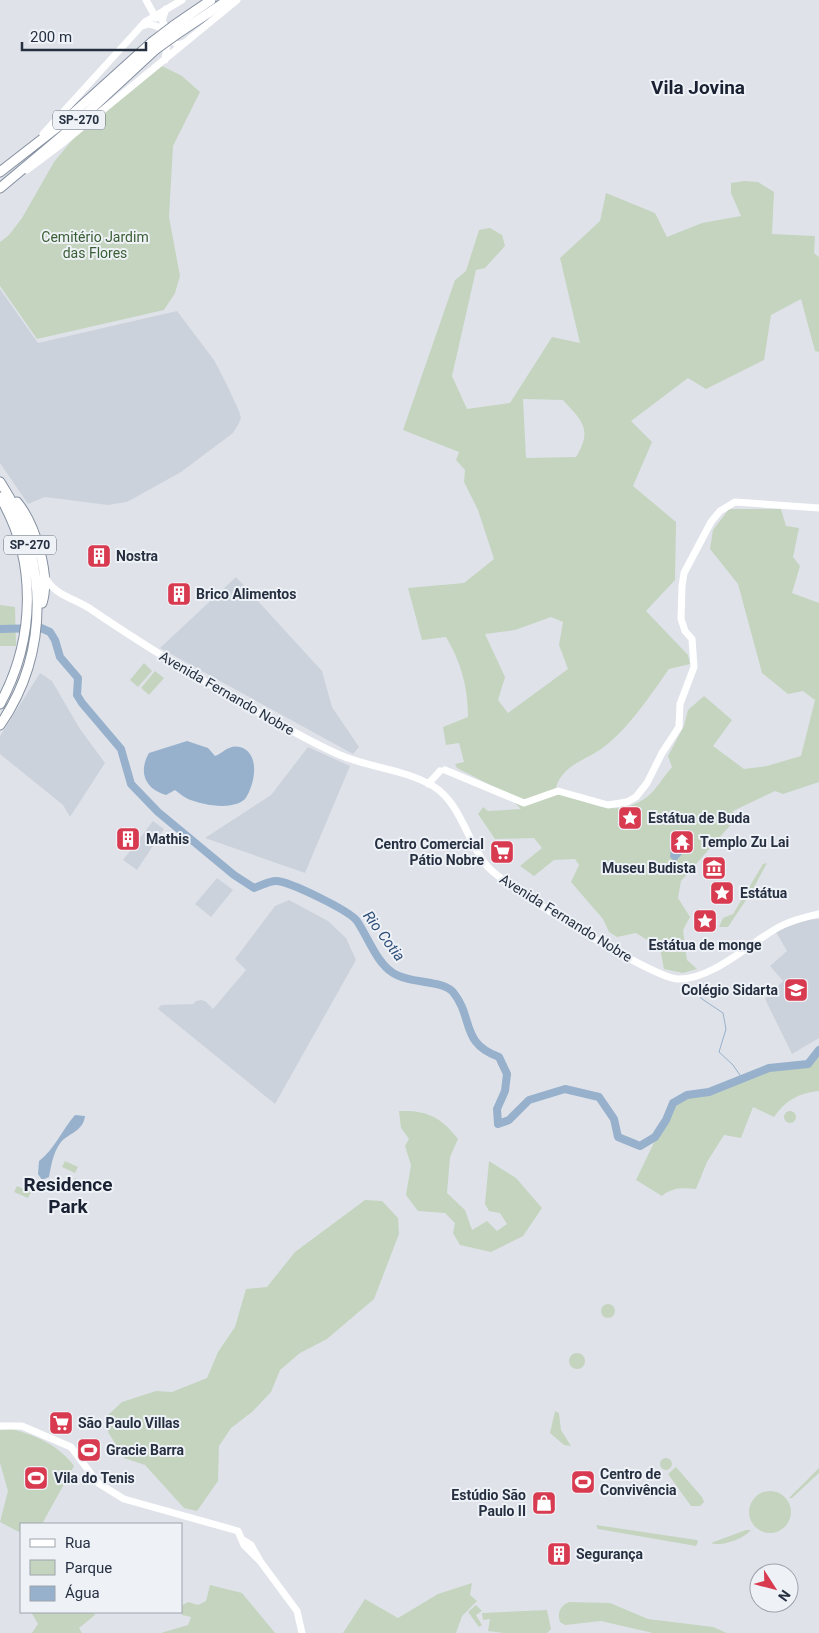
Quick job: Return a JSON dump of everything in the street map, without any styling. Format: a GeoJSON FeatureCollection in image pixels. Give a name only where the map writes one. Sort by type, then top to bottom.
{"type":"FeatureCollection","features":[{"type":"Feature","properties":{"kind":"highway","name":"SP-270"},"geometry":{"type":"LineString","coordinates":[[0,172],[211,0]]}},
{"type":"Feature","properties":{"kind":"highway","name":"SP-270"},"geometry":{"type":"LineString","coordinates":[[175,30],[228,0]]}},
{"type":"Feature","properties":{"kind":"highway","name":"SP-270"},"geometry":{"type":"LineString","coordinates":[[0,188],[20,174],[65,133],[154,45]]}},
{"type":"Feature","properties":{"kind":"highway"},"geometry":{"type":"LineString","coordinates":[[65,133],[86,124]]}},
{"type":"Feature","properties":{"kind":"highway","name":"SP-270"},"geometry":{"type":"LineString","coordinates":[[0,482],[21,548],[27,583],[27,618],[24,638],[17,666],[0,704]]}},
{"type":"Feature","properties":{"kind":"highway","name":"SP-270"},"geometry":{"type":"LineString","coordinates":[[0,725],[22,683],[35,637],[37,618],[37,586],[32,554],[23,526],[3,494]]}},
{"type":"Feature","properties":{"kind":"highway"},"geometry":{"type":"LineString","coordinates":[[3,494],[29,521],[44,574],[43,599],[37,618]]}},
{"type":"Feature","properties":{"kind":"street"},"geometry":{"type":"LineString","coordinates":[[146,0],[167,45],[175,52],[177,61]]}},
{"type":"Feature","properties":{"kind":"street"},"geometry":{"type":"LineString","coordinates":[[29,149],[69,108],[153,12],[162,10],[182,0]]}},
{"type":"Feature","properties":{"kind":"street"},"geometry":{"type":"LineString","coordinates":[[20,174],[42,160],[237,0]]}},
{"type":"Feature","properties":{"kind":"street"},"geometry":{"type":"LineString","coordinates":[[170,5],[162,16],[164,27],[174,43],[180,45],[187,41]]}},
{"type":"Feature","properties":{"kind":"street"},"geometry":{"type":"LineString","coordinates":[[141,26],[149,24],[159,28]]}},
{"type":"Feature","properties":{"kind":"street"},"geometry":{"type":"LineString","coordinates":[[165,60],[167,45]]}},
{"type":"Feature","properties":{"kind":"street"},"geometry":{"type":"LineString","coordinates":[[432,785],[443,771],[524,803],[558,791],[608,805],[627,802],[636,797],[647,783],[662,752],[678,727],[680,704],[694,667],[692,639],[685,630],[681,619],[684,573],[712,522],[720,511],[735,502],[819,508]]}},
{"type":"Feature","properties":{"kind":"street"},"geometry":{"type":"LineString","coordinates":[[44,574],[50,586],[60,593]]}},
{"type":"Feature","properties":{"kind":"street"},"geometry":{"type":"LineString","coordinates":[[43,599],[52,594],[60,593]]}},
{"type":"Feature","properties":{"kind":"street","name":"Avenida Fernando Nobre"},"geometry":{"type":"LineString","coordinates":[[60,593],[84,605],[173,664],[308,740],[343,756],[410,775],[432,785],[463,822],[487,866],[507,884],[616,950],[661,974],[678,979],[700,974],[734,956],[785,924],[819,914]]}},
{"type":"Feature","properties":{"kind":"street"},"geometry":{"type":"LineString","coordinates":[[0,1426],[22,1426],[71,1447],[98,1483],[124,1500],[238,1531],[243,1540],[251,1545],[260,1561],[297,1611],[302,1633]]}},
{"type":"Feature","properties":{"kind":"shaded area"},"geometry":{"type":"Polygon","coordinates":[[[0,289],[38,343],[177,311],[214,360],[239,411],[241,418],[239,423],[233,433],[181,472],[127,502],[108,505],[45,497],[28,504],[0,463],[0,289]]]}},
{"type":"Feature","properties":{"kind":"shaded area"},"geometry":{"type":"Polygon","coordinates":[[[236,577],[322,671],[332,707],[359,747],[353,754],[160,648],[236,577]]]}},
{"type":"Feature","properties":{"kind":"shaded area"},"geometry":{"type":"Polygon","coordinates":[[[40,673],[52,681],[80,729],[105,763],[70,817],[63,805],[0,754],[0,736],[40,673]]]}},
{"type":"Feature","properties":{"kind":"shaded area"},"geometry":{"type":"Polygon","coordinates":[[[308,747],[350,766],[305,873],[205,838],[271,795],[308,747]]]}},
{"type":"Feature","properties":{"kind":"shaded area"},"geometry":{"type":"Polygon","coordinates":[[[153,821],[164,829],[137,870],[123,860],[153,821]]]}},
{"type":"Feature","properties":{"kind":"shaded area"},"geometry":{"type":"Polygon","coordinates":[[[217,878],[233,890],[211,917],[195,904],[217,878]]]}},
{"type":"Feature","properties":{"kind":"shaded area"},"geometry":{"type":"Polygon","coordinates":[[[289,900],[328,921],[346,938],[356,960],[275,1104],[158,1009],[161,1005],[193,1004],[201,1000],[205,1001],[213,1009],[246,970],[235,959],[275,906],[289,900]]]}},
{"type":"Feature","properties":{"kind":"shaded area","name":"Colégio Sidarta"},"geometry":{"type":"Polygon","coordinates":[[[819,919],[819,1038],[792,1054],[765,999],[783,981],[770,966],[787,951],[776,932],[802,920],[819,919]]]}},
{"type":"Feature","properties":{"kind":"green space","name":"Cemitério Jardim das Flores"},"geometry":{"type":"Polygon","coordinates":[[[162,66],[182,76],[200,92],[173,146],[169,217],[180,276],[175,293],[164,310],[37,339],[0,286],[0,242],[9,235],[22,218],[54,162],[83,127],[162,66]]]}},
{"type":"Feature","properties":{"kind":"green space"},"geometry":{"type":"Polygon","coordinates":[[[744,181],[758,182],[774,192],[772,234],[815,236],[814,253],[819,257],[819,352],[815,351],[801,299],[771,315],[764,360],[706,389],[688,378],[631,421],[652,442],[633,486],[676,522],[675,580],[646,611],[688,655],[690,664],[669,669],[640,710],[623,730],[598,751],[565,772],[556,787],[578,799],[601,807],[624,807],[635,804],[647,797],[654,791],[672,767],[668,756],[684,726],[688,710],[704,696],[732,720],[713,746],[744,769],[767,766],[801,756],[815,700],[803,691],[788,694],[762,673],[738,584],[710,549],[713,530],[729,509],[781,509],[786,526],[799,528],[793,557],[800,566],[792,593],[819,603],[819,782],[783,794],[775,791],[733,811],[734,821],[681,881],[678,898],[690,917],[683,930],[687,960],[697,969],[683,973],[664,969],[660,948],[636,933],[617,937],[609,932],[603,919],[571,882],[579,865],[575,859],[554,860],[534,876],[520,866],[542,848],[534,838],[495,839],[478,814],[483,807],[488,811],[521,809],[504,792],[457,768],[455,764],[464,762],[459,743],[446,745],[443,727],[468,717],[467,695],[463,675],[446,637],[422,640],[408,588],[464,583],[494,559],[478,510],[464,482],[465,470],[456,460],[459,452],[403,430],[455,280],[466,271],[479,230],[490,228],[502,235],[505,246],[485,268],[476,270],[452,376],[467,409],[510,403],[552,337],[580,343],[560,258],[600,221],[606,193],[655,213],[667,237],[702,223],[741,216],[731,193],[731,183],[744,181]],[[523,399],[526,458],[576,457],[584,439],[584,432],[580,420],[570,407],[563,400],[523,399]],[[551,617],[515,630],[485,634],[505,677],[498,700],[508,713],[568,669],[559,645],[563,622],[551,617]]]}},
{"type":"Feature","properties":{"kind":"green space"},"geometry":{"type":"Polygon","coordinates":[[[0,605],[15,607],[16,646],[0,646],[0,605]]]}},
{"type":"Feature","properties":{"kind":"green space"},"geometry":{"type":"Polygon","coordinates":[[[144,663],[152,671],[138,687],[130,680],[144,663]]]}},
{"type":"Feature","properties":{"kind":"green space"},"geometry":{"type":"Polygon","coordinates":[[[155,671],[164,678],[149,695],[141,688],[155,671]]]}},
{"type":"Feature","properties":{"kind":"green space"},"geometry":{"type":"Polygon","coordinates":[[[767,863],[752,891],[728,927],[719,927],[723,918],[733,914],[763,864],[767,863]]]}},
{"type":"Feature","properties":{"kind":"green space"},"geometry":{"type":"Polygon","coordinates":[[[819,1055],[819,1091],[794,1098],[783,1106],[774,1117],[753,1107],[741,1138],[724,1135],[707,1162],[696,1189],[682,1188],[662,1196],[636,1180],[673,1103],[687,1095],[709,1092],[769,1068],[808,1064],[819,1055]]]}},
{"type":"Feature","properties":{"kind":"green space"},"geometry":{"type":"Polygon","coordinates":[[[399,1111],[418,1112],[433,1116],[446,1125],[458,1139],[450,1157],[447,1193],[465,1210],[472,1230],[487,1221],[497,1231],[507,1224],[500,1213],[489,1211],[485,1204],[489,1161],[516,1178],[542,1208],[523,1236],[491,1252],[460,1245],[453,1233],[455,1223],[445,1213],[418,1211],[406,1195],[411,1165],[405,1146],[409,1139],[401,1128],[399,1111]]]}},
{"type":"Feature","properties":{"kind":"green space"},"geometry":{"type":"Polygon","coordinates":[[[788,1111],[792,1111],[796,1117],[792,1123],[788,1123],[784,1119],[784,1115],[788,1111]]]}},
{"type":"Feature","properties":{"kind":"green space"},"geometry":{"type":"Polygon","coordinates":[[[65,1161],[78,1167],[75,1173],[62,1167],[65,1161]]]}},
{"type":"Feature","properties":{"kind":"green space"},"geometry":{"type":"Polygon","coordinates":[[[75,1178],[88,1184],[85,1191],[72,1184],[75,1178]]]}},
{"type":"Feature","properties":{"kind":"green space"},"geometry":{"type":"Polygon","coordinates":[[[17,1186],[31,1192],[28,1198],[14,1192],[17,1186]]]}},
{"type":"Feature","properties":{"kind":"green space"},"geometry":{"type":"Polygon","coordinates":[[[365,1200],[382,1201],[398,1218],[399,1234],[374,1299],[327,1339],[300,1353],[280,1370],[271,1392],[252,1412],[231,1428],[219,1446],[218,1481],[197,1511],[184,1508],[145,1465],[124,1458],[108,1432],[108,1415],[122,1402],[156,1391],[172,1392],[207,1378],[218,1352],[235,1327],[246,1289],[267,1287],[295,1252],[365,1200]]]}},
{"type":"Feature","properties":{"kind":"green space"},"geometry":{"type":"Polygon","coordinates":[[[608,1304],[613,1306],[615,1311],[613,1316],[608,1318],[603,1316],[601,1311],[603,1306],[608,1304]]]}},
{"type":"Feature","properties":{"kind":"green space"},"geometry":{"type":"Polygon","coordinates":[[[577,1353],[583,1355],[585,1361],[583,1367],[577,1369],[571,1367],[569,1361],[571,1355],[577,1353]]]}},
{"type":"Feature","properties":{"kind":"green space"},"geometry":{"type":"Polygon","coordinates":[[[555,1411],[559,1413],[561,1430],[571,1446],[564,1445],[550,1433],[555,1411]]]}},
{"type":"Feature","properties":{"kind":"green space","name":"Vila do Tenis"},"geometry":{"type":"Polygon","coordinates":[[[12,1429],[46,1442],[62,1453],[74,1466],[43,1523],[20,1523],[20,1532],[0,1522],[8,1491],[0,1463],[0,1430],[12,1429]]]}},
{"type":"Feature","properties":{"kind":"green space"},"geometry":{"type":"Polygon","coordinates":[[[666,1458],[672,1464],[666,1470],[660,1464],[666,1458]]]}},
{"type":"Feature","properties":{"kind":"green space"},"geometry":{"type":"Polygon","coordinates":[[[676,1467],[702,1497],[704,1502],[700,1506],[691,1506],[668,1474],[676,1467]]]}},
{"type":"Feature","properties":{"kind":"green space"},"geometry":{"type":"Polygon","coordinates":[[[819,1468],[819,1473],[792,1498],[789,1498],[819,1468]]]}},
{"type":"Feature","properties":{"kind":"green space"},"geometry":{"type":"Polygon","coordinates":[[[766,1491],[774,1491],[785,1497],[791,1512],[785,1527],[774,1533],[766,1533],[755,1527],[749,1516],[749,1508],[755,1497],[766,1491]]]}},
{"type":"Feature","properties":{"kind":"green space"},"geometry":{"type":"Polygon","coordinates":[[[596,1525],[697,1540],[698,1542],[696,1546],[598,1529],[596,1525]]]}},
{"type":"Feature","properties":{"kind":"green space"},"geometry":{"type":"Polygon","coordinates":[[[746,1530],[751,1530],[732,1541],[720,1544],[711,1543],[746,1530]]]}},
{"type":"Feature","properties":{"kind":"green space"},"geometry":{"type":"Polygon","coordinates":[[[472,1583],[470,1595],[477,1601],[462,1616],[456,1633],[343,1633],[365,1599],[398,1618],[438,1594],[472,1583]]]}},
{"type":"Feature","properties":{"kind":"green space"},"geometry":{"type":"Polygon","coordinates":[[[210,1585],[242,1593],[275,1633],[161,1633],[188,1625],[191,1617],[182,1615],[182,1605],[188,1602],[198,1605],[206,1601],[210,1585]]]}},
{"type":"Feature","properties":{"kind":"green space"},"geometry":{"type":"Polygon","coordinates":[[[569,1602],[610,1603],[648,1619],[713,1627],[727,1633],[653,1633],[601,1621],[565,1625],[560,1622],[559,1613],[561,1608],[569,1602]]]}},
{"type":"Feature","properties":{"kind":"green space"},"geometry":{"type":"Polygon","coordinates":[[[476,1605],[482,1611],[476,1615],[482,1625],[479,1627],[468,1612],[476,1605]]]}},
{"type":"Feature","properties":{"kind":"green space"},"geometry":{"type":"Polygon","coordinates":[[[547,1610],[551,1629],[547,1633],[488,1631],[490,1619],[483,1620],[482,1613],[547,1610]]]}},
{"type":"Feature","properties":{"kind":"green space"},"geometry":{"type":"Polygon","coordinates":[[[32,1613],[94,1613],[95,1615],[79,1628],[82,1633],[32,1633],[38,1624],[32,1613]]]}},
{"type":"Feature","properties":{"kind":"water"},"geometry":{"type":"Polygon","coordinates":[[[187,741],[208,748],[215,756],[226,749],[236,746],[247,750],[251,756],[254,770],[249,793],[245,799],[233,805],[217,806],[188,799],[175,790],[166,795],[153,789],[148,784],[144,767],[149,753],[187,741]]]}},
{"type":"Feature","properties":{"kind":"water"},"geometry":{"type":"Polygon","coordinates":[[[688,838],[693,841],[675,862],[670,857],[671,849],[688,838]]]}},
{"type":"Feature","properties":{"kind":"water"},"geometry":{"type":"Polygon","coordinates":[[[75,1115],[85,1116],[84,1122],[59,1145],[51,1164],[49,1177],[42,1180],[38,1174],[39,1161],[49,1151],[75,1115]]]}},
{"type":"Feature","properties":{"kind":"waterway","name":"Rio Cotia"},"geometry":{"type":"LineString","coordinates":[[0,629],[41,628],[50,632],[55,640],[60,657],[78,678],[77,695],[121,749],[131,784],[158,812],[234,875],[254,888],[273,881],[283,882],[332,904],[357,921],[377,956],[393,973],[408,979],[442,986],[453,992],[464,1011],[469,1029],[478,1045],[499,1057],[507,1074],[505,1091],[497,1109],[498,1124],[509,1120],[529,1100],[565,1089],[599,1097],[614,1119],[618,1137],[640,1146],[655,1137],[666,1120],[673,1103],[687,1095],[709,1092],[769,1068],[808,1064],[819,1050]]}},
{"type":"Feature","properties":{"kind":"waterway"},"geometry":{"type":"LineString","coordinates":[[697,992],[702,999],[723,1013],[726,1029],[719,1052],[733,1065],[742,1078]]}},
{"type":"Feature","properties":{"kind":"place","name":"Nostra"},"geometry":{"type":"Point","coordinates":[99,556]}},
{"type":"Feature","properties":{"kind":"place","name":"Brico Alimentos"},"geometry":{"type":"Point","coordinates":[179,594]}},
{"type":"Feature","properties":{"kind":"place","name":"Estátua de Buda"},"geometry":{"type":"Point","coordinates":[630,818]}},
{"type":"Feature","properties":{"kind":"place","name":"Mathis"},"geometry":{"type":"Point","coordinates":[128,839]}},
{"type":"Feature","properties":{"kind":"place","name":"Templo Zu Lai"},"geometry":{"type":"Point","coordinates":[682,842]}},
{"type":"Feature","properties":{"kind":"place","name":"Centro Comercial Pátio Nobre"},"geometry":{"type":"Point","coordinates":[502,852]}},
{"type":"Feature","properties":{"kind":"place","name":"Museu Budista"},"geometry":{"type":"Point","coordinates":[714,868]}},
{"type":"Feature","properties":{"kind":"place","name":"Estátua"},"geometry":{"type":"Point","coordinates":[722,893]}},
{"type":"Feature","properties":{"kind":"place","name":"Estátua de monge"},"geometry":{"type":"Point","coordinates":[705,921]}},
{"type":"Feature","properties":{"kind":"place","name":"Colégio Sidarta"},"geometry":{"type":"Point","coordinates":[796,990]}},
{"type":"Feature","properties":{"kind":"place","name":"São Paulo Villas"},"geometry":{"type":"Point","coordinates":[61,1423]}},
{"type":"Feature","properties":{"kind":"place","name":"Gracie Barra"},"geometry":{"type":"Point","coordinates":[89,1450]}},
{"type":"Feature","properties":{"kind":"place","name":"Vila do Tenis"},"geometry":{"type":"Point","coordinates":[36,1478]}},
{"type":"Feature","properties":{"kind":"place","name":"Centro de Convivência"},"geometry":{"type":"Point","coordinates":[583,1482]}},
{"type":"Feature","properties":{"kind":"place","name":"Estúdio São Paulo II"},"geometry":{"type":"Point","coordinates":[544,1503]}},
{"type":"Feature","properties":{"kind":"place","name":"Segurança"},"geometry":{"type":"Point","coordinates":[559,1554]}},
{"type":"Feature","properties":{"kind":"district","name":"Vila Jovina"},"geometry":{"type":"Point","coordinates":[698,87]}},
{"type":"Feature","properties":{"kind":"district","name":"Residence Park"},"geometry":{"type":"Point","coordinates":[68,1195]}}]}
